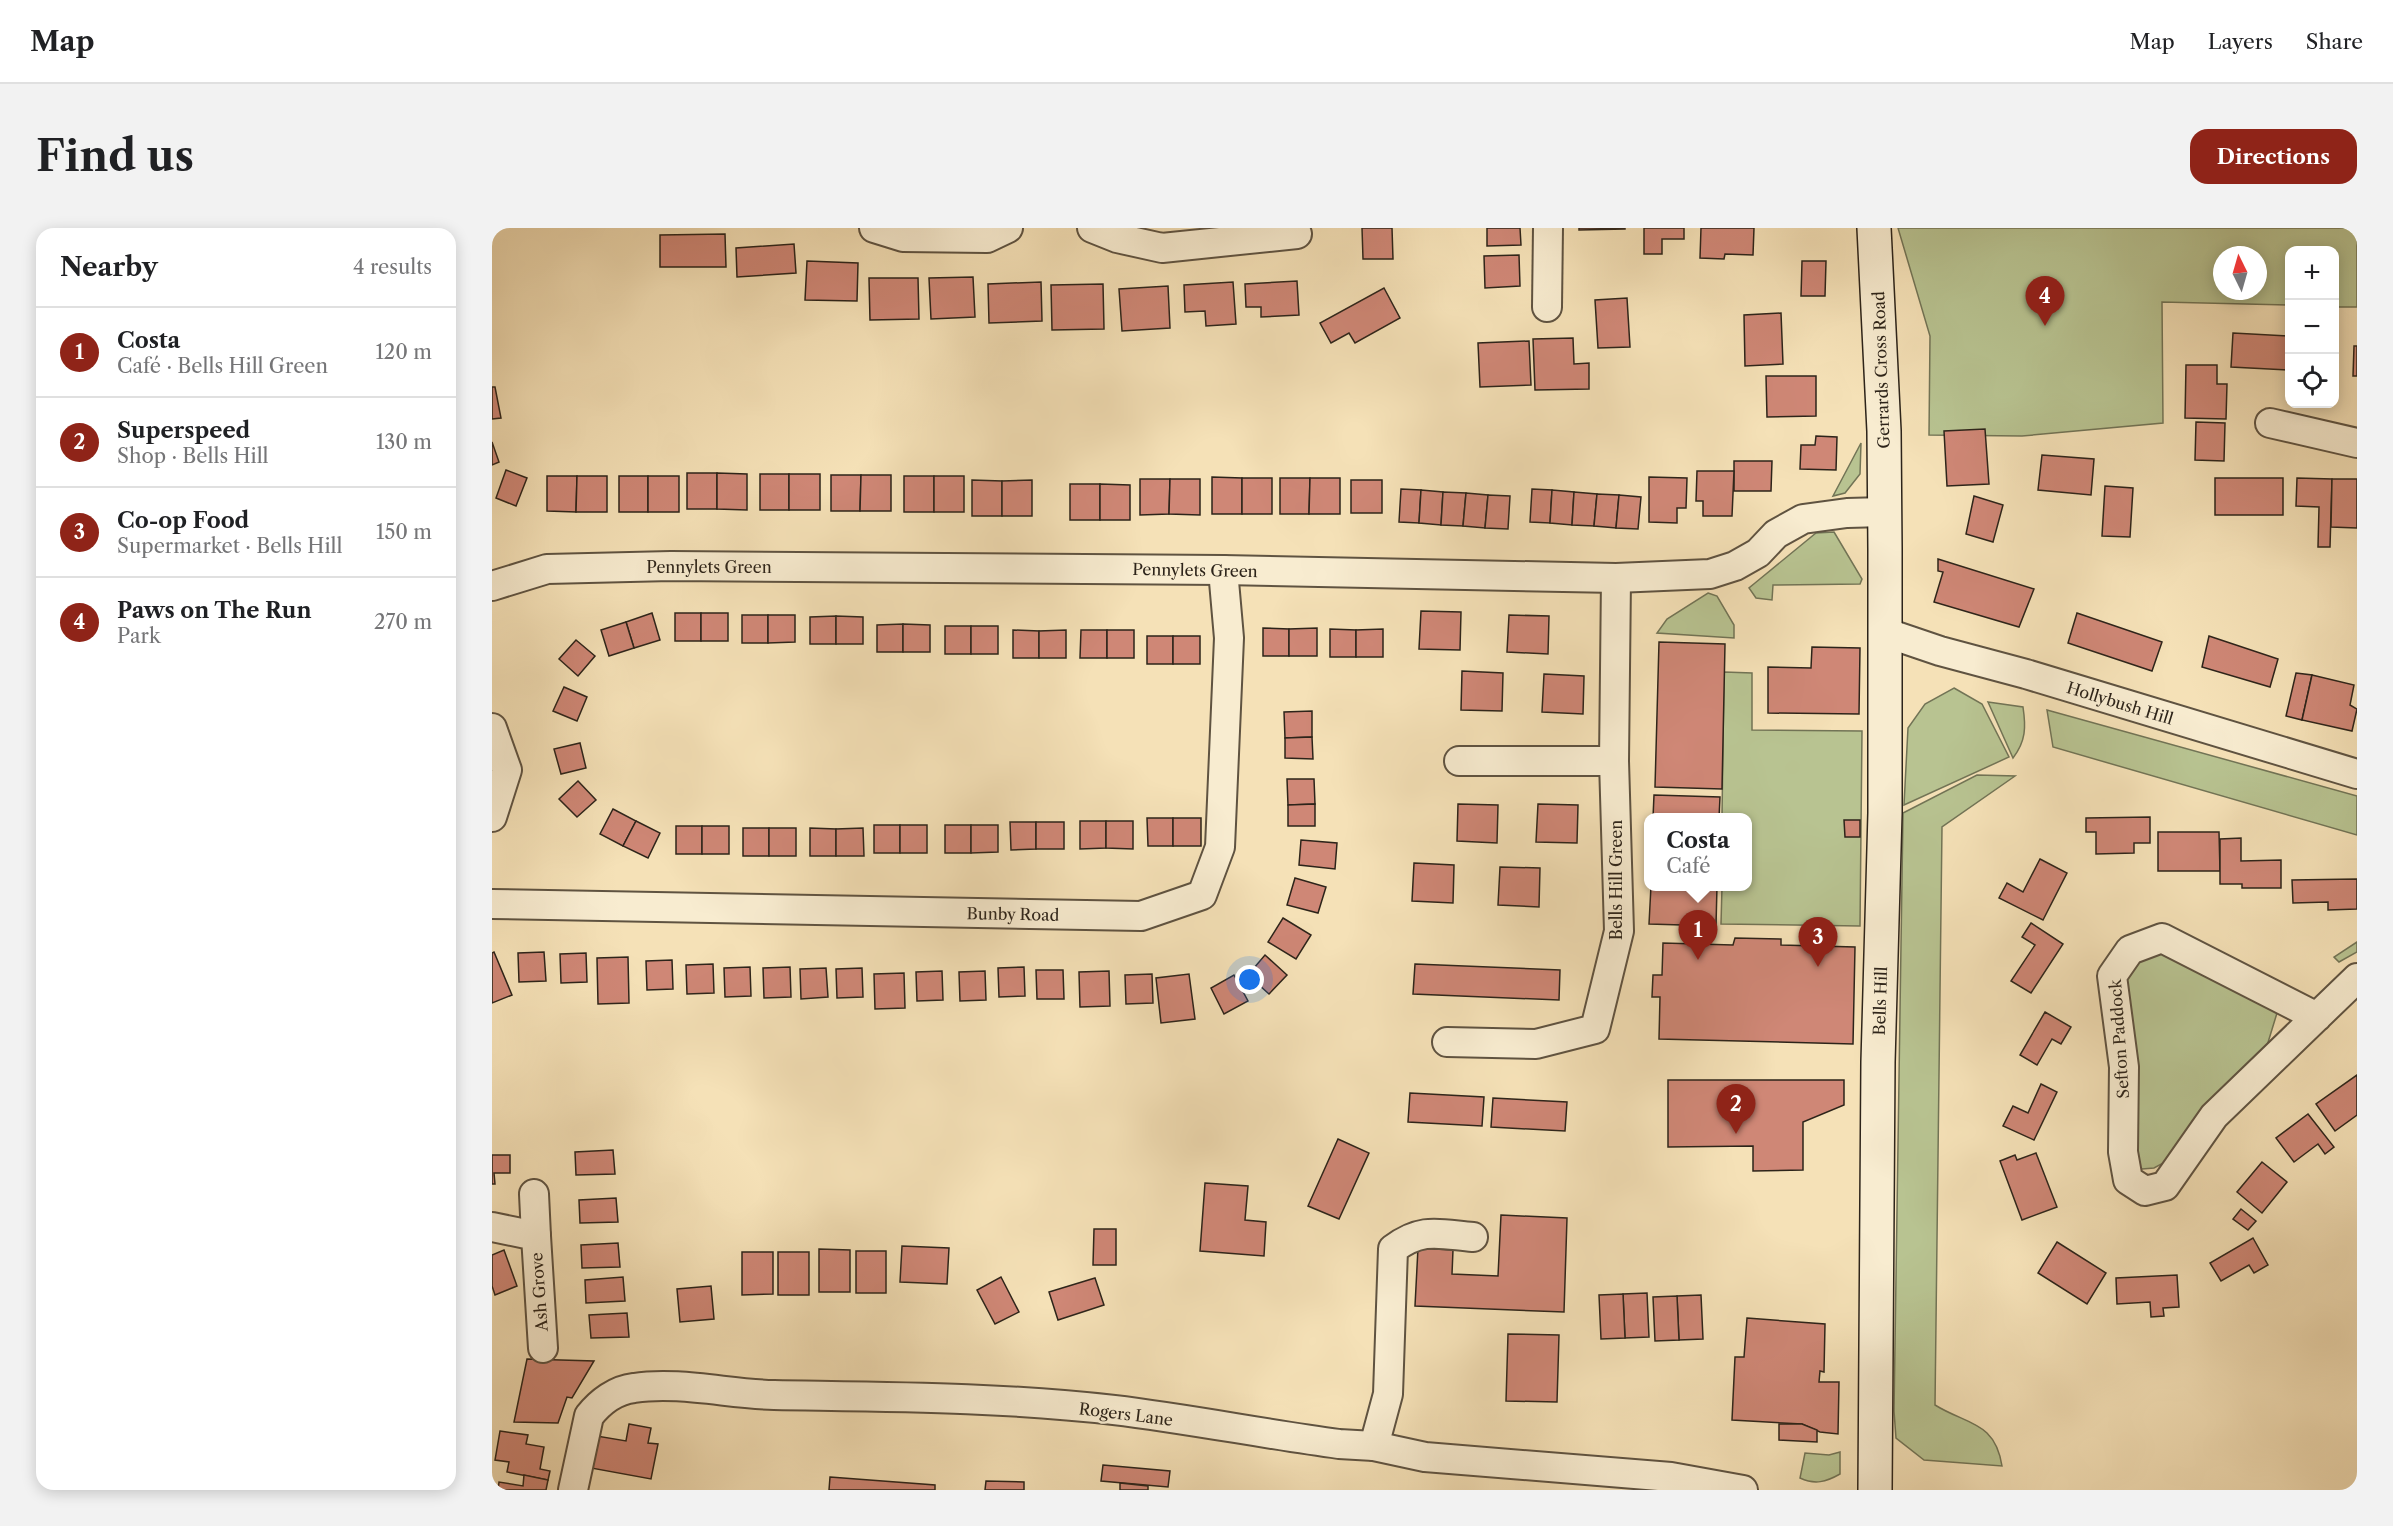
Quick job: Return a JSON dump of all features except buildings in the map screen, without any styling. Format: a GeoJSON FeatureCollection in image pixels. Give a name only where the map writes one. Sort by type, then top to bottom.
{"type":"FeatureCollection","features":[{"type":"Feature","properties":{"kind":"main road","name":"Gerrards Cross Road"},"geometry":{"type":"LineString","coordinates":[[1874,228],[1884,431],[1884,512]]}},
{"type":"Feature","properties":{"kind":"main road","name":"Bells Hill"},"geometry":{"type":"LineString","coordinates":[[1875,1490],[1878,1062],[1885,813],[1884,512]]}},
{"type":"Feature","properties":{"kind":"street"},"geometry":{"type":"LineString","coordinates":[[874,228],[903,237],[987,237],[1008,228]]}},
{"type":"Feature","properties":{"kind":"street"},"geometry":{"type":"LineString","coordinates":[[1092,228],[1117,238],[1162,248],[1298,234]]}},
{"type":"Feature","properties":{"kind":"street"},"geometry":{"type":"LineString","coordinates":[[1547,307],[1548,228]]}},
{"type":"Feature","properties":{"kind":"street"},"geometry":{"type":"LineString","coordinates":[[2270,423],[2357,443]]}},
{"type":"Feature","properties":{"kind":"street","name":"Pennylets Green"},"geometry":{"type":"LineString","coordinates":[[492,586],[547,569],[671,566],[1223,570],[1616,578],[1710,574],[1736,566],[1751,557],[1776,534],[1803,519],[1847,513],[1884,512]]}},
{"type":"Feature","properties":{"kind":"street","name":"Bunby Road"},"geometry":{"type":"LineString","coordinates":[[492,904],[1140,916],[1202,895],[1220,847],[1229,638],[1223,570]]}},
{"type":"Feature","properties":{"kind":"street","name":"Bells Hill Green"},"geometry":{"type":"LineString","coordinates":[[1447,1042],[1536,1044],[1595,1029],[1619,931],[1614,761],[1616,578]]}},
{"type":"Feature","properties":{"kind":"street","name":"Hollybush Hill"},"geometry":{"type":"LineString","coordinates":[[1884,632],[1940,651],[2026,674],[2357,774]]}},
{"type":"Feature","properties":{"kind":"street"},"geometry":{"type":"LineString","coordinates":[[492,728],[507,770],[492,817]]}},
{"type":"Feature","properties":{"kind":"street"},"geometry":{"type":"LineString","coordinates":[[1459,761],[1614,761]]}},
{"type":"Feature","properties":{"kind":"street","name":"Sefton Paddock"},"geometry":{"type":"LineString","coordinates":[[2318,1017],[2162,938],[2130,950],[2112,976],[2124,1067],[2123,1152],[2128,1180],[2145,1191],[2165,1186],[2214,1116],[2318,1017],[2357,978]]}},
{"type":"Feature","properties":{"kind":"street","name":"Ash Grove"},"geometry":{"type":"LineString","coordinates":[[534,1194],[543,1348]]}},
{"type":"Feature","properties":{"kind":"street","name":"Ash Grove"},"geometry":{"type":"LineString","coordinates":[[492,1227],[536,1236]]}},
{"type":"Feature","properties":{"kind":"street"},"geometry":{"type":"LineString","coordinates":[[1374,1446],[1388,1394],[1393,1249],[1411,1235],[1434,1233],[1473,1236]]}},
{"type":"Feature","properties":{"kind":"street","name":"Rogers Lane"},"geometry":{"type":"LineString","coordinates":[[573,1490],[590,1416],[597,1406],[605,1399],[631,1388],[657,1386],[737,1394],[945,1398],[1114,1410],[1339,1444],[1374,1446],[1425,1458],[1671,1477],[1743,1490]]}},
{"type":"Feature","properties":{"kind":"green space"},"geometry":{"type":"Polygon","coordinates":[[[1898,228],[2357,228],[2357,307],[2339,307],[2339,246],[2285,246],[2285,305],[2162,302],[2163,423],[2022,436],[1929,435],[1930,336],[1898,228]]]}},
{"type":"Feature","properties":{"kind":"green space"},"geometry":{"type":"Polygon","coordinates":[[[1861,443],[1860,474],[1845,493],[1833,496],[1861,443]]]}},
{"type":"Feature","properties":{"kind":"green space"},"geometry":{"type":"Polygon","coordinates":[[[1834,532],[1862,579],[1860,584],[1773,585],[1772,600],[1756,598],[1749,588],[1816,533],[1834,532]]]}},
{"type":"Feature","properties":{"kind":"green space"},"geometry":{"type":"Polygon","coordinates":[[[1708,593],[1717,596],[1734,625],[1734,638],[1657,633],[1667,619],[1708,593]]]}},
{"type":"Feature","properties":{"kind":"green space"},"geometry":{"type":"Polygon","coordinates":[[[1724,672],[1752,673],[1752,730],[1862,731],[1860,926],[1721,924],[1722,891],[1752,891],[1752,813],[1722,813],[1724,672]]]}},
{"type":"Feature","properties":{"kind":"green space"},"geometry":{"type":"Polygon","coordinates":[[[1954,688],[1982,704],[2009,757],[1904,805],[1908,728],[1925,704],[1954,688]]]}},
{"type":"Feature","properties":{"kind":"green space"},"geometry":{"type":"Polygon","coordinates":[[[1988,702],[2023,707],[2024,734],[2013,758],[1988,702]]]}},
{"type":"Feature","properties":{"kind":"green space"},"geometry":{"type":"Polygon","coordinates":[[[2047,710],[2357,796],[2357,835],[2053,747],[2047,710]]]}},
{"type":"Feature","properties":{"kind":"green space"},"geometry":{"type":"Polygon","coordinates":[[[1977,775],[2015,776],[1942,827],[1935,1405],[1986,1432],[1993,1440],[2002,1466],[1924,1460],[1896,1438],[1894,1411],[1903,813],[1977,775]]]}},
{"type":"Feature","properties":{"kind":"green space"},"geometry":{"type":"Polygon","coordinates":[[[2357,942],[2357,952],[2339,962],[2334,957],[2357,942]]]}},
{"type":"Feature","properties":{"kind":"green space"},"geometry":{"type":"Polygon","coordinates":[[[2167,947],[2277,1013],[2266,1049],[2188,1128],[2169,1160],[2154,1168],[2142,1169],[2130,1157],[2125,973],[2131,955],[2167,947]]]}},
{"type":"Feature","properties":{"kind":"green space"},"geometry":{"type":"Polygon","coordinates":[[[1840,1452],[1840,1474],[1820,1482],[1800,1478],[1805,1453],[1829,1455],[1840,1452]]]}},
{"type":"Feature","properties":{"kind":"place","name":"Paws on The Run"},"geometry":{"type":"Point","coordinates":[2045,326]}},
{"type":"Feature","properties":{"kind":"place","name":"Costa"},"geometry":{"type":"Point","coordinates":[1698,960]}},
{"type":"Feature","properties":{"kind":"place","name":"Co-op Food"},"geometry":{"type":"Point","coordinates":[1818,967]}},
{"type":"Feature","properties":{"kind":"place","name":"Superspeed"},"geometry":{"type":"Point","coordinates":[1736,1134]}}]}
